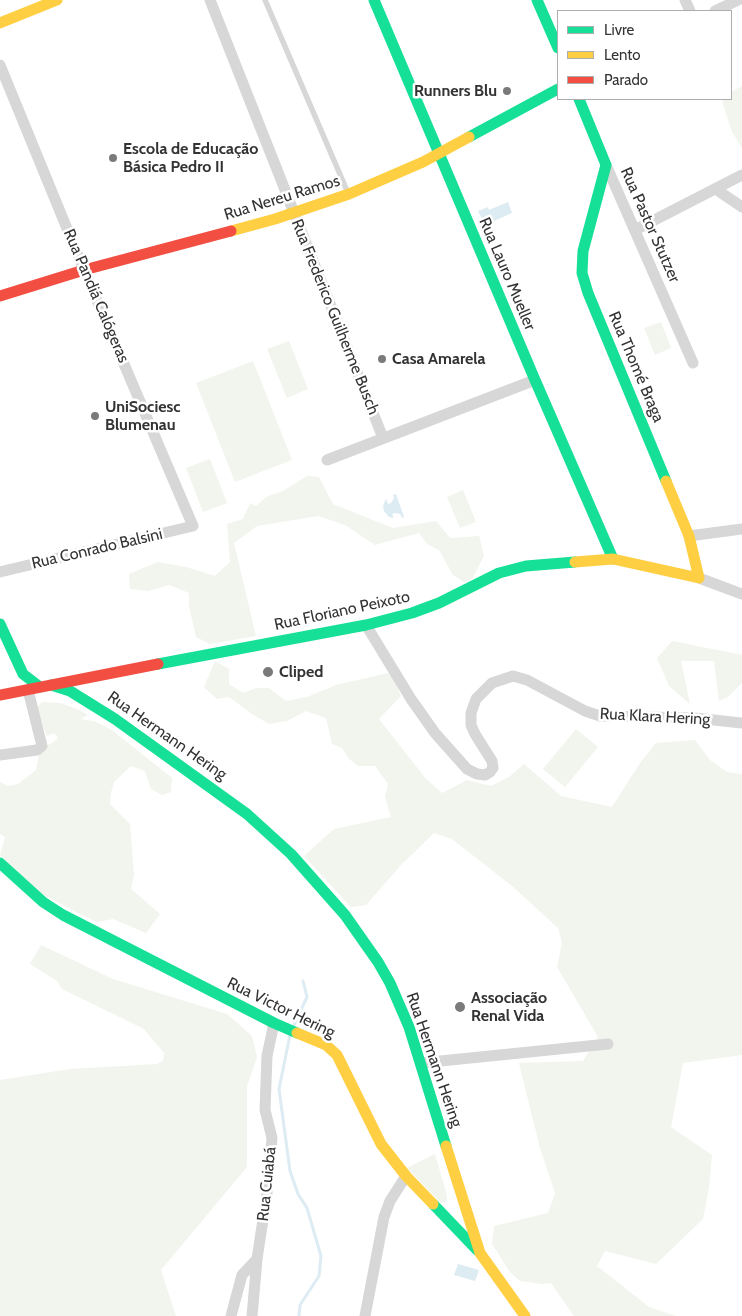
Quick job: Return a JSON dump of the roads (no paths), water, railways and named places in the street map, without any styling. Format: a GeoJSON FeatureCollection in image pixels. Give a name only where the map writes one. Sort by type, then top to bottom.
{"type":"FeatureCollection","features":[{"type":"Feature","properties":{"kind":"street"},"geometry":{"type":"LineString","coordinates":[[0,23],[57,0]]}},
{"type":"Feature","properties":{"kind":"street","name":"Rua Frederico Guilherme Busch"},"geometry":{"type":"LineString","coordinates":[[210,0],[384,438]]}},
{"type":"Feature","properties":{"kind":"street","name":"Rua Lauro Mueller"},"geometry":{"type":"LineString","coordinates":[[374,0],[613,559]]}},
{"type":"Feature","properties":{"kind":"street"},"geometry":{"type":"LineString","coordinates":[[537,0],[557,46]]}},
{"type":"Feature","properties":{"kind":"street"},"geometry":{"type":"LineString","coordinates":[[717,10],[738,0]]}},
{"type":"Feature","properties":{"kind":"street","name":"Rua Pandiá Calógeras"},"geometry":{"type":"LineString","coordinates":[[0,65],[84,270],[193,526]]}},
{"type":"Feature","properties":{"kind":"street","name":"Rua Nereu Ramos"},"geometry":{"type":"LineString","coordinates":[[0,296],[84,270],[153,253],[294,213],[349,194],[439,153],[557,90]]}},
{"type":"Feature","properties":{"kind":"street","name":"Rua Pastor Stutzer"},"geometry":{"type":"LineString","coordinates":[[579,100],[693,363]]}},
{"type":"Feature","properties":{"kind":"street","name":"Rua Thomé Braga"},"geometry":{"type":"LineString","coordinates":[[606,165],[583,251],[582,273],[591,302],[689,536],[699,578]]}},
{"type":"Feature","properties":{"kind":"street"},"geometry":{"type":"LineString","coordinates":[[635,230],[717,190],[742,175]]}},
{"type":"Feature","properties":{"kind":"street"},"geometry":{"type":"LineString","coordinates":[[717,190],[742,207]]}},
{"type":"Feature","properties":{"kind":"street"},"geometry":{"type":"LineString","coordinates":[[327,460],[535,380]]}},
{"type":"Feature","properties":{"kind":"street","name":"Rua Conrado Balsini"},"geometry":{"type":"LineString","coordinates":[[0,572],[193,526]]}},
{"type":"Feature","properties":{"kind":"street"},"geometry":{"type":"LineString","coordinates":[[689,536],[742,529]]}},
{"type":"Feature","properties":{"kind":"street","name":"Rua Floriano Peixoto"},"geometry":{"type":"LineString","coordinates":[[3,695],[366,625],[430,607],[499,573],[526,566],[613,559],[699,578],[742,594]]}},
{"type":"Feature","properties":{"kind":"street"},"geometry":{"type":"LineString","coordinates":[[0,624],[22,674],[34,689],[42,746],[37,750],[0,755]]}},
{"type":"Feature","properties":{"kind":"street","name":"Rua Klara Hering"},"geometry":{"type":"LineString","coordinates":[[366,625],[435,733],[467,769],[477,774],[485,775],[493,768],[492,761],[471,725],[471,713],[476,699],[492,682],[513,676],[527,680],[585,711],[600,716],[695,718],[742,723]]}},
{"type":"Feature","properties":{"kind":"street"},"geometry":{"type":"LineString","coordinates":[[3,695],[18,684],[22,674]]}},
{"type":"Feature","properties":{"kind":"street","name":"Rua Hermann Hering"},"geometry":{"type":"LineString","coordinates":[[51,685],[70,691],[86,700],[131,730],[247,814],[291,854],[346,915],[378,962],[410,1027],[462,1200],[480,1253],[525,1316]]}},
{"type":"Feature","properties":{"kind":"street","name":"Rua Victor Hering"},"geometry":{"type":"LineString","coordinates":[[0,863],[43,902],[63,915],[290,1030],[326,1045],[337,1055],[381,1144],[406,1176],[480,1253]]}},
{"type":"Feature","properties":{"kind":"street","name":"Rua Cuiabá"},"geometry":{"type":"LineString","coordinates":[[252,1316],[257,1259],[268,1193],[272,1138],[264,1110],[267,1056],[274,1022]]}},
{"type":"Feature","properties":{"kind":"street"},"geometry":{"type":"LineString","coordinates":[[421,1063],[608,1044]]}},
{"type":"Feature","properties":{"kind":"street"},"geometry":{"type":"LineString","coordinates":[[365,1316],[384,1217],[390,1201],[406,1176]]}},
{"type":"Feature","properties":{"kind":"street"},"geometry":{"type":"LineString","coordinates":[[438,1211],[453,1208],[462,1200]]}},
{"type":"Feature","properties":{"kind":"street"},"geometry":{"type":"LineString","coordinates":[[231,1316],[242,1275],[257,1259]]}},
{"type":"Feature","properties":{"kind":"lane"},"geometry":{"type":"LineString","coordinates":[[265,0],[349,194]]}},
{"type":"Feature","properties":{"kind":"waterway"},"geometry":{"type":"LineString","coordinates":[[294,1025],[307,997],[303,981]]}},
{"type":"Feature","properties":{"kind":"waterway"},"geometry":{"type":"LineString","coordinates":[[290,1035],[279,1089],[290,1171],[298,1194],[307,1208],[321,1256],[319,1276],[300,1305],[299,1316]]}},
{"type":"Feature","properties":{"kind":"place","name":"Runners Blu"},"geometry":{"type":"Point","coordinates":[507,91]}},
{"type":"Feature","properties":{"kind":"place","name":"Escola de Educação Básica Pedro II"},"geometry":{"type":"Point","coordinates":[113,158]}},
{"type":"Feature","properties":{"kind":"place","name":"Casa Amarela"},"geometry":{"type":"Point","coordinates":[382,359]}},
{"type":"Feature","properties":{"kind":"place","name":"UniSociesc Blumenau"},"geometry":{"type":"Point","coordinates":[95,416]}},
{"type":"Feature","properties":{"kind":"place","name":"Cliped"},"geometry":{"type":"Point","coordinates":[268,672]}},
{"type":"Feature","properties":{"kind":"place","name":"Associação Renal Vida"},"geometry":{"type":"Point","coordinates":[460,1007]}}]}
